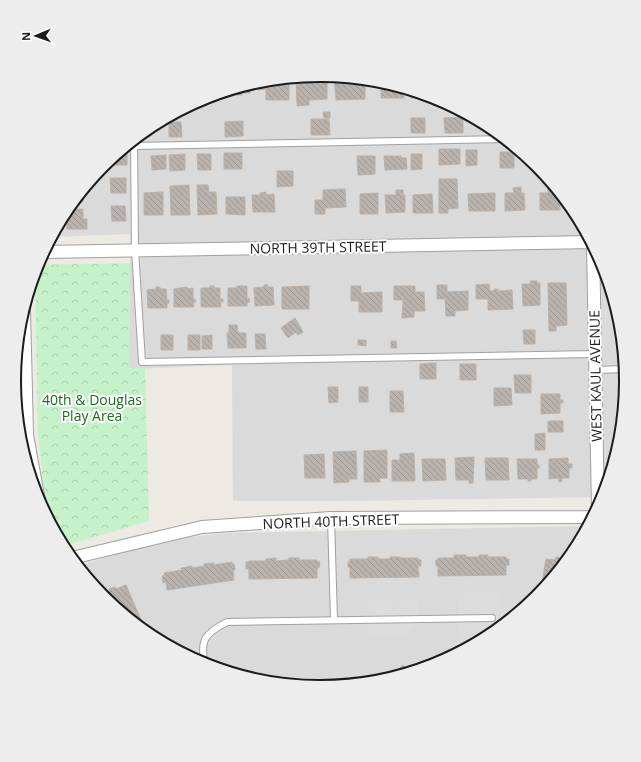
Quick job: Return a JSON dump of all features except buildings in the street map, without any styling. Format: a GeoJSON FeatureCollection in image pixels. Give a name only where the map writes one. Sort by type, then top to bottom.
{"type":"FeatureCollection","features":[{"type":"Feature","properties":{"kind":"street","name":"NORTH 39TH STREET"},"geometry":{"type":"LineString","coordinates":[[51,252],[586,243]]}},
{"type":"Feature","properties":{"kind":"street","name":"WEST KAUL AVENUE"},"geometry":{"type":"LineString","coordinates":[[592,256],[598,494]]}},
{"type":"Feature","properties":{"kind":"street"},"geometry":{"type":"LineString","coordinates":[[22,368],[27,435],[32,461]]}},
{"type":"Feature","properties":{"kind":"street","name":"NORTH 40TH STREET"},"geometry":{"type":"LineString","coordinates":[[78,557],[202,528],[331,518],[587,517]]}},
{"type":"Feature","properties":{"kind":"lane"},"geometry":{"type":"LineString","coordinates":[[138,143],[499,140]]}},
{"type":"Feature","properties":{"kind":"lane"},"geometry":{"type":"LineString","coordinates":[[134,146],[135,250],[142,362],[595,354]]}},
{"type":"Feature","properties":{"kind":"lane"},"geometry":{"type":"LineString","coordinates":[[595,370],[619,369]]}},
{"type":"Feature","properties":{"kind":"lane"},"geometry":{"type":"LineString","coordinates":[[331,518],[334,620]]}},
{"type":"Feature","properties":{"kind":"lane"},"geometry":{"type":"LineString","coordinates":[[203,657],[202,652],[206,638],[212,630],[227,622],[492,618]]}},
{"type":"Feature","properties":{"kind":"shaded area"},"geometry":{"type":"Polygon","coordinates":[[[301,82],[340,82],[379,87],[417,97],[453,112],[503,143],[532,169],[546,184],[570,215],[580,231],[597,266],[610,303],[614,323],[620,381],[617,420],[610,459],[596,497],[233,501],[232,365],[130,369],[130,234],[58,237],[71,215],[95,184],[138,143],[188,112],[224,97],[262,87],[281,84],[301,82]]]}},
{"type":"Feature","properties":{"kind":"shaded area"},"geometry":{"type":"Polygon","coordinates":[[[582,526],[570,547],[546,578],[518,606],[487,630],[453,650],[417,665],[379,675],[340,680],[301,680],[262,675],[224,665],[188,650],[138,619],[109,593],[84,564],[152,544],[190,537],[226,533],[582,526]]]}},
{"type":"Feature","properties":{"kind":"shaded area"},"geometry":{"type":"Polygon","coordinates":[[[457,592],[500,592],[501,608],[513,608],[513,610],[503,619],[452,651],[459,637],[457,592]]]}},
{"type":"Feature","properties":{"kind":"shaded area"},"geometry":{"type":"Polygon","coordinates":[[[367,600],[391,600],[392,610],[394,612],[399,610],[399,600],[418,600],[419,626],[410,626],[410,637],[368,639],[367,600]]]}},
{"type":"Feature","properties":{"kind":"green space","name":"40th & Douglas Play Area"},"geometry":{"type":"Polygon","coordinates":[[[130,263],[130,368],[145,367],[149,521],[69,544],[46,501],[38,433],[35,290],[45,265],[130,263]]]}}]}
